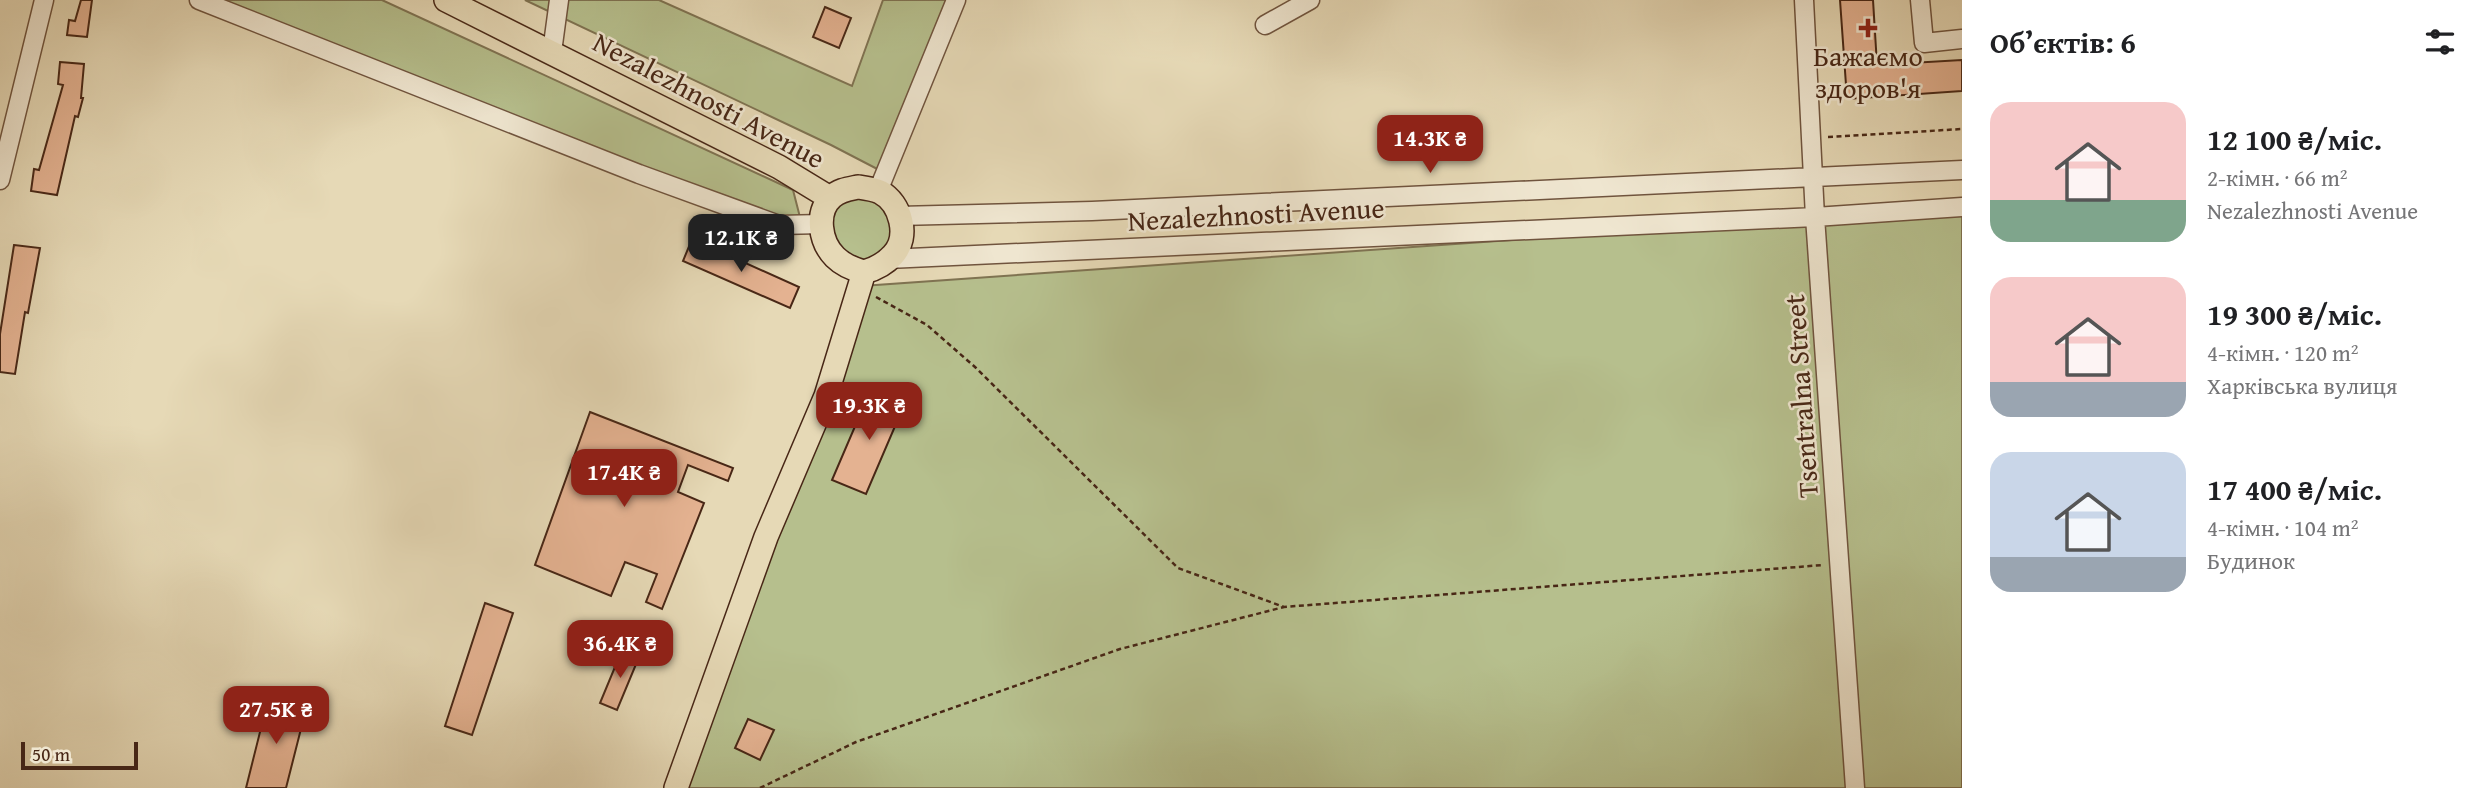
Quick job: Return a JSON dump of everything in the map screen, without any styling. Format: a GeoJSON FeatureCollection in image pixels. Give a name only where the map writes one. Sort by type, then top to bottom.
{"type":"FeatureCollection","features":[{"type":"Feature","properties":{"kind":"main road","name":"Nezalezhnosti Avenue"},"geometry":{"type":"LineString","coordinates":[[446,0],[779,167],[830,198]]}},
{"type":"Feature","properties":{"kind":"main road"},"geometry":{"type":"LineString","coordinates":[[676,788],[766,537],[826,396],[862,281],[895,254],[900,242],[899,216],[890,199],[878,191],[858,187],[842,190],[830,198],[822,216],[822,232],[828,249],[862,281]]}},
{"type":"Feature","properties":{"kind":"street"},"geometry":{"type":"LineString","coordinates":[[0,180],[44,0]]}},
{"type":"Feature","properties":{"kind":"street"},"geometry":{"type":"LineString","coordinates":[[199,0],[665,184],[779,225],[822,224]]}},
{"type":"Feature","properties":{"kind":"street"},"geometry":{"type":"LineString","coordinates":[[552,52],[559,0]]}},
{"type":"Feature","properties":{"kind":"street"},"geometry":{"type":"LineString","coordinates":[[878,191],[956,0]]}},
{"type":"Feature","properties":{"kind":"street"},"geometry":{"type":"LineString","coordinates":[[1265,25],[1310,0]]}},
{"type":"Feature","properties":{"kind":"street","name":"Tsentralna Street"},"geometry":{"type":"LineString","coordinates":[[1804,0],[1815,216],[1855,788]]}},
{"type":"Feature","properties":{"kind":"street"},"geometry":{"type":"LineString","coordinates":[[1920,0],[1924,43],[1962,39]]}},
{"type":"Feature","properties":{"kind":"street","name":"Nezalezhnosti Avenue"},"geometry":{"type":"LineString","coordinates":[[899,216],[1092,211],[1962,170]]}},
{"type":"Feature","properties":{"kind":"street","name":"Nezalezhnosti Avenue"},"geometry":{"type":"LineString","coordinates":[[888,259],[1815,216],[1962,206]]}},
{"type":"Feature","properties":{"kind":"path"},"geometry":{"type":"LineString","coordinates":[[1811,138],[1962,130]]}},
{"type":"Feature","properties":{"kind":"path"},"geometry":{"type":"LineString","coordinates":[[862,281],[926,325],[975,367],[1178,568],[1284,607]]}},
{"type":"Feature","properties":{"kind":"path"},"geometry":{"type":"LineString","coordinates":[[760,788],[856,741],[1120,649],[1284,607],[1839,564]]}},
{"type":"Feature","properties":{"kind":"green space"},"geometry":{"type":"Polygon","coordinates":[[[199,0],[382,0],[793,190],[802,225],[779,225],[199,0]]]}},
{"type":"Feature","properties":{"kind":"green space"},"geometry":{"type":"Polygon","coordinates":[[[525,0],[659,0],[852,86],[883,0],[956,0],[885,173],[525,0]]]}},
{"type":"Feature","properties":{"kind":"green space"},"geometry":{"type":"Polygon","coordinates":[[[878,191],[901,228],[878,268],[836,258],[826,205],[878,191]]]}},
{"type":"Feature","properties":{"kind":"green space"},"geometry":{"type":"Polygon","coordinates":[[[1962,208],[1962,788],[676,788],[862,286],[1962,208]]]}},
{"type":"Feature","properties":{"kind":"building"},"geometry":{"type":"Polygon","coordinates":[[[81,0],[92,0],[87,37],[67,35],[69,20],[75,21],[81,0]]]}},
{"type":"Feature","properties":{"kind":"building"},"geometry":{"type":"Polygon","coordinates":[[[1840,0],[1873,0],[1877,65],[1962,60],[1962,91],[1847,99],[1840,0]]]}},
{"type":"Feature","properties":{"kind":"building"},"geometry":{"type":"Polygon","coordinates":[[[825,7],[851,18],[839,48],[813,37],[825,7]]]}},
{"type":"Feature","properties":{"kind":"building"},"geometry":{"type":"Polygon","coordinates":[[[60,62],[84,64],[83,98],[78,117],[75,116],[57,195],[31,191],[34,169],[39,170],[63,85],[58,84],[60,62]]]}},
{"type":"Feature","properties":{"kind":"building"},"geometry":{"type":"Polygon","coordinates":[[[692,239],[799,287],[790,308],[683,261],[692,239]]]}},
{"type":"Feature","properties":{"kind":"building"},"geometry":{"type":"Polygon","coordinates":[[[14,245],[40,248],[28,313],[25,312],[15,374],[0,372],[0,334],[14,245]]]}},
{"type":"Feature","properties":{"kind":"building"},"geometry":{"type":"Polygon","coordinates":[[[871,389],[905,403],[866,494],[832,480],[871,389]]]}},
{"type":"Feature","properties":{"kind":"building"},"geometry":{"type":"Polygon","coordinates":[[[590,412],[733,468],[728,481],[688,465],[678,492],[704,503],[662,609],[646,602],[657,574],[625,562],[611,596],[535,565],[590,412]]]}},
{"type":"Feature","properties":{"kind":"building"},"geometry":{"type":"Polygon","coordinates":[[[485,603],[513,613],[472,735],[445,726],[485,603]]]}},
{"type":"Feature","properties":{"kind":"building"},"geometry":{"type":"Polygon","coordinates":[[[622,650],[639,657],[617,710],[600,703],[622,650]]]}},
{"type":"Feature","properties":{"kind":"building"},"geometry":{"type":"Polygon","coordinates":[[[268,700],[306,709],[286,788],[246,788],[268,700]]]}},
{"type":"Feature","properties":{"kind":"building"},"geometry":{"type":"Polygon","coordinates":[[[748,719],[774,730],[760,760],[735,748],[748,719]]]}},
{"type":"Feature","properties":{"kind":"place","name":"Бажаємо здоров'я"},"geometry":{"type":"Point","coordinates":[1868,28]}}]}
